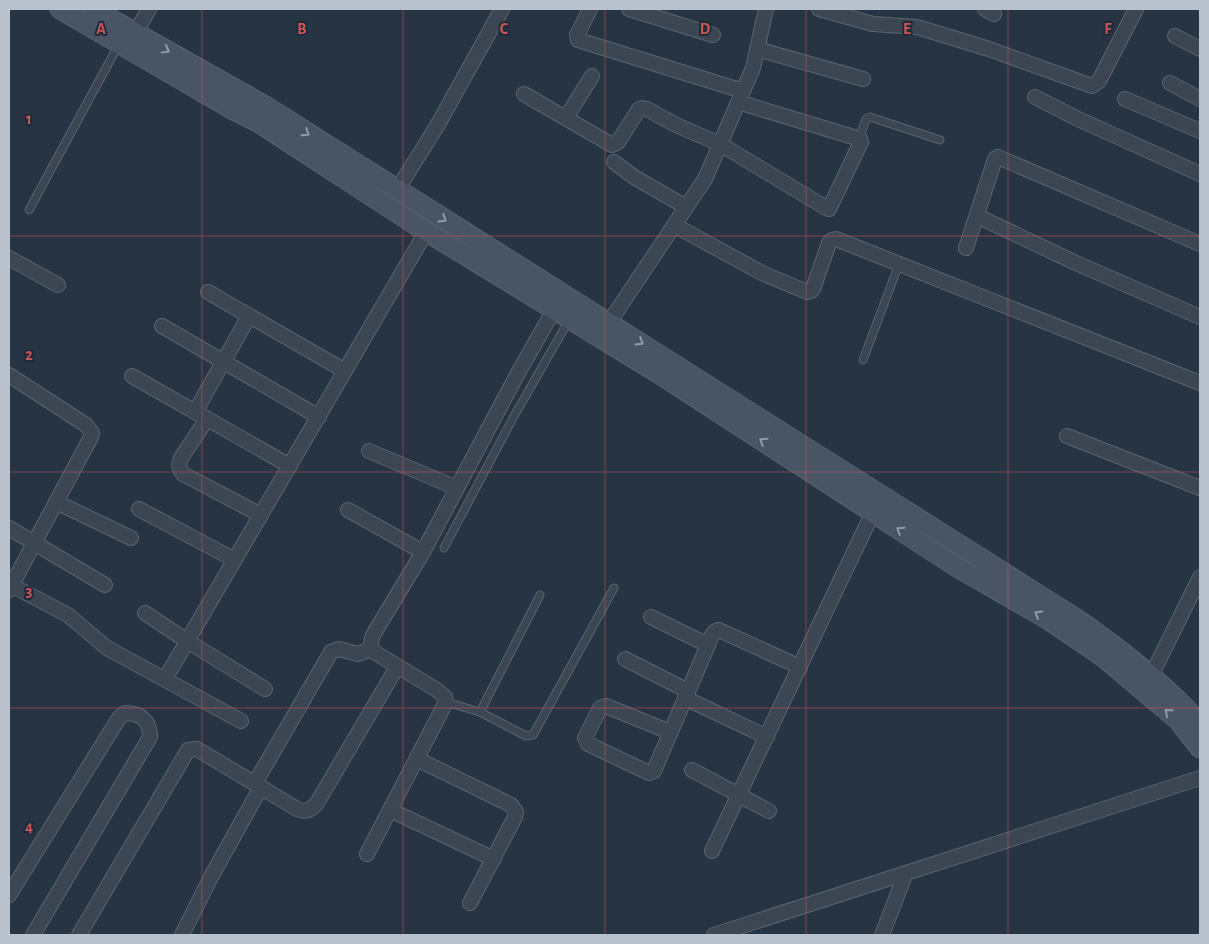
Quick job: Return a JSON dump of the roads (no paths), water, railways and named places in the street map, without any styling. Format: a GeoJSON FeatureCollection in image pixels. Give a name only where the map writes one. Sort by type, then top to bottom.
{"type":"FeatureCollection","features":[{"type":"Feature","properties":{"kind":"main road"},"geometry":{"type":"LineString","coordinates":[[60,9],[128,38],[267,107],[396,190],[562,308],[604,330],[665,377],[957,567],[1049,620],[1102,656],[1178,720],[1200,748]]}},
{"type":"Feature","properties":{"kind":"main road"},"geometry":{"type":"LineString","coordinates":[[93,9],[128,38],[426,232],[604,330],[1075,618],[1116,647],[1151,676],[1181,702],[1200,724]]}},
{"type":"Feature","properties":{"kind":"street"},"geometry":{"type":"LineString","coordinates":[[128,38],[149,9]]}},
{"type":"Feature","properties":{"kind":"street"},"geometry":{"type":"LineString","coordinates":[[396,190],[437,126],[502,9]]}},
{"type":"Feature","properties":{"kind":"street"},"geometry":{"type":"LineString","coordinates":[[524,94],[612,145],[618,142],[639,109],[642,108],[720,144],[828,210],[830,208],[861,142],[859,139],[578,40],[577,35],[590,9]]}},
{"type":"Feature","properties":{"kind":"street"},"geometry":{"type":"LineString","coordinates":[[629,9],[713,35]]}},
{"type":"Feature","properties":{"kind":"street"},"geometry":{"type":"LineString","coordinates":[[604,330],[704,179],[753,68],[766,9]]}},
{"type":"Feature","properties":{"kind":"street"},"geometry":{"type":"LineString","coordinates":[[819,9],[873,24],[917,27],[990,49],[1092,86],[1099,81],[1136,9]]}},
{"type":"Feature","properties":{"kind":"street"},"geometry":{"type":"LineString","coordinates":[[1175,36],[1200,50]]}},
{"type":"Feature","properties":{"kind":"street"},"geometry":{"type":"LineString","coordinates":[[757,49],[863,79]]}},
{"type":"Feature","properties":{"kind":"street"},"geometry":{"type":"LineString","coordinates":[[566,118],[592,76]]}},
{"type":"Feature","properties":{"kind":"street"},"geometry":{"type":"LineString","coordinates":[[1170,82],[1200,99]]}},
{"type":"Feature","properties":{"kind":"street"},"geometry":{"type":"LineString","coordinates":[[1035,97],[1076,118],[1200,174]]}},
{"type":"Feature","properties":{"kind":"street"},"geometry":{"type":"LineString","coordinates":[[1125,99],[1200,131]]}},
{"type":"Feature","properties":{"kind":"street"},"geometry":{"type":"LineString","coordinates":[[966,248],[996,158],[1000,157],[1200,244]]}},
{"type":"Feature","properties":{"kind":"street"},"geometry":{"type":"LineString","coordinates":[[614,162],[634,177],[686,207]]}},
{"type":"Feature","properties":{"kind":"street"},"geometry":{"type":"LineString","coordinates":[[977,216],[1076,263],[1200,317]]}},
{"type":"Feature","properties":{"kind":"street"},"geometry":{"type":"LineString","coordinates":[[674,224],[762,273],[807,292],[813,289],[829,243],[834,239],[1200,383]]}},
{"type":"Feature","properties":{"kind":"street"},"geometry":{"type":"LineString","coordinates":[[165,679],[426,232]]}},
{"type":"Feature","properties":{"kind":"street"},"geometry":{"type":"LineString","coordinates":[[9,258],[58,285]]}},
{"type":"Feature","properties":{"kind":"street"},"geometry":{"type":"LineString","coordinates":[[208,292],[345,371]]}},
{"type":"Feature","properties":{"kind":"street"},"geometry":{"type":"LineString","coordinates":[[367,854],[446,702],[437,690],[377,655],[371,649],[373,635],[423,552],[518,373],[562,308]]}},
{"type":"Feature","properties":{"kind":"street"},"geometry":{"type":"LineString","coordinates":[[195,412],[249,316]]}},
{"type":"Feature","properties":{"kind":"street"},"geometry":{"type":"LineString","coordinates":[[162,326],[319,417]]}},
{"type":"Feature","properties":{"kind":"street"},"geometry":{"type":"LineString","coordinates":[[9,375],[86,425],[92,433],[10,586],[68,615],[107,648],[241,722]]}},
{"type":"Feature","properties":{"kind":"street"},"geometry":{"type":"LineString","coordinates":[[132,376],[290,466]]}},
{"type":"Feature","properties":{"kind":"street"},"geometry":{"type":"LineString","coordinates":[[207,419],[181,458],[180,470],[183,474],[261,515]]}},
{"type":"Feature","properties":{"kind":"street"},"geometry":{"type":"LineString","coordinates":[[1067,436],[1200,488]]}},
{"type":"Feature","properties":{"kind":"street"},"geometry":{"type":"LineString","coordinates":[[369,450],[457,488]]}},
{"type":"Feature","properties":{"kind":"street"},"geometry":{"type":"LineString","coordinates":[[56,502],[131,538]]}},
{"type":"Feature","properties":{"kind":"street"},"geometry":{"type":"LineString","coordinates":[[140,509],[235,560]]}},
{"type":"Feature","properties":{"kind":"street"},"geometry":{"type":"LineString","coordinates":[[348,510],[423,552]]}},
{"type":"Feature","properties":{"kind":"street"},"geometry":{"type":"LineString","coordinates":[[712,851],[873,512]]}},
{"type":"Feature","properties":{"kind":"street"},"geometry":{"type":"LineString","coordinates":[[9,528],[105,585]]}},
{"type":"Feature","properties":{"kind":"street"},"geometry":{"type":"LineString","coordinates":[[1151,676],[1200,577]]}},
{"type":"Feature","properties":{"kind":"street"},"geometry":{"type":"LineString","coordinates":[[146,613],[187,641],[265,689]]}},
{"type":"Feature","properties":{"kind":"street"},"geometry":{"type":"LineString","coordinates":[[651,617],[708,645]]}},
{"type":"Feature","properties":{"kind":"street"},"geometry":{"type":"LineString","coordinates":[[670,732],[602,706],[585,738],[588,744],[650,773],[654,771],[708,645],[714,632],[719,630],[800,667]]}},
{"type":"Feature","properties":{"kind":"street"},"geometry":{"type":"LineString","coordinates":[[182,935],[258,785],[331,652],[339,649],[358,654],[371,649]]}},
{"type":"Feature","properties":{"kind":"street"},"geometry":{"type":"LineString","coordinates":[[625,659],[767,737]]}},
{"type":"Feature","properties":{"kind":"street"},"geometry":{"type":"LineString","coordinates":[[79,935],[188,750],[197,748],[302,812],[312,809],[398,667]]}},
{"type":"Feature","properties":{"kind":"street"},"geometry":{"type":"LineString","coordinates":[[9,895],[119,718],[125,714],[140,716],[147,722],[150,729],[150,737],[33,935]]}},
{"type":"Feature","properties":{"kind":"street"},"geometry":{"type":"LineString","coordinates":[[417,759],[511,805],[515,809],[515,817],[470,902]]}},
{"type":"Feature","properties":{"kind":"street"},"geometry":{"type":"LineString","coordinates":[[692,770],[769,811]]}},
{"type":"Feature","properties":{"kind":"street"},"geometry":{"type":"LineString","coordinates":[[714,935],[1200,778]]}},
{"type":"Feature","properties":{"kind":"street"},"geometry":{"type":"LineString","coordinates":[[390,810],[494,859]]}},
{"type":"Feature","properties":{"kind":"street"},"geometry":{"type":"LineString","coordinates":[[882,935],[904,875]]}},
{"type":"Feature","properties":{"kind":"lane"},"geometry":{"type":"LineString","coordinates":[[29,210],[128,38]]}},
{"type":"Feature","properties":{"kind":"lane"},"geometry":{"type":"LineString","coordinates":[[859,139],[866,119],[870,116],[940,140]]}},
{"type":"Feature","properties":{"kind":"lane"},"geometry":{"type":"LineString","coordinates":[[863,360],[899,264]]}},
{"type":"Feature","properties":{"kind":"lane"},"geometry":{"type":"LineString","coordinates":[[444,548],[513,418],[562,308]]}},
{"type":"Feature","properties":{"kind":"lane"},"geometry":{"type":"LineString","coordinates":[[446,702],[480,712],[526,736],[533,735],[614,588]]}},
{"type":"Feature","properties":{"kind":"lane"},"geometry":{"type":"LineString","coordinates":[[480,712],[540,595]]}}]}
